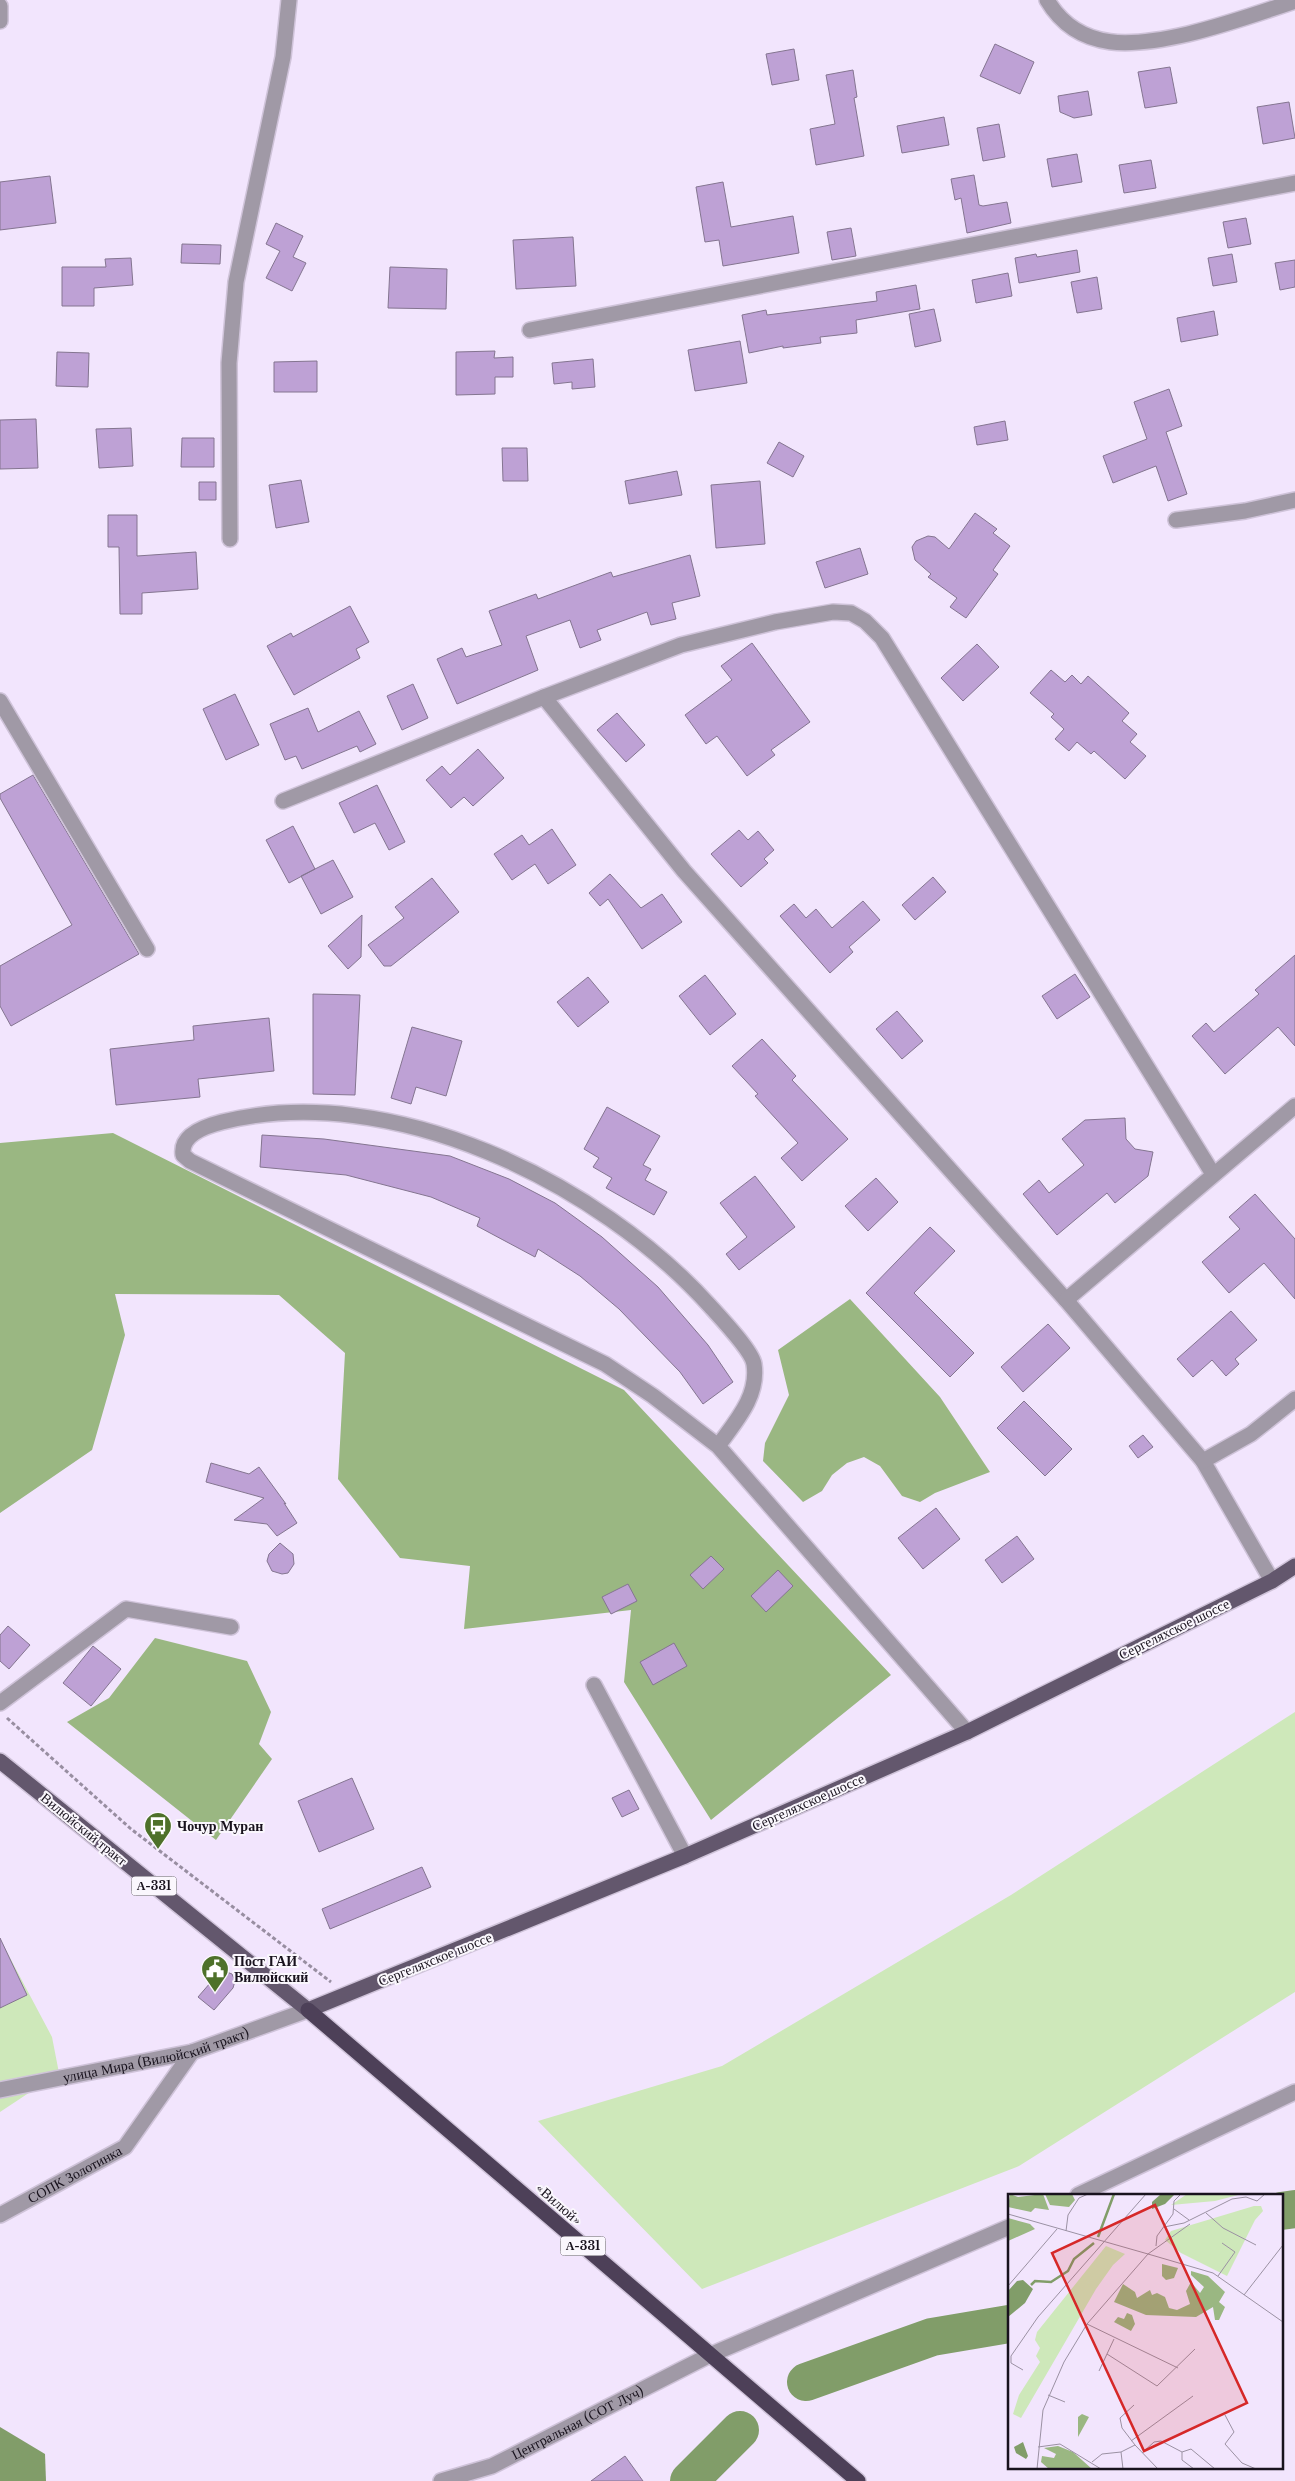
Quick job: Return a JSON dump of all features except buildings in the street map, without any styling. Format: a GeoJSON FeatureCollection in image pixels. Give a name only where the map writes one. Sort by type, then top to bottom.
{"type":"FeatureCollection","features":[{"type":"Feature","properties":{"kind":"highway","name":"«Вилюй»"},"geometry":{"type":"LineString","coordinates":[[308,2010],[858,2481]]}},
{"type":"Feature","properties":{"kind":"main road","name":"Сергеляхское шоссе"},"geometry":{"type":"LineString","coordinates":[[308,2010],[685,1856],[966,1732],[1272,1581],[1295,1566]]}},
{"type":"Feature","properties":{"kind":"main road","name":"Вилюйский тракт"},"geometry":{"type":"LineString","coordinates":[[0,1761],[308,2010]]}},
{"type":"Feature","properties":{"kind":"street"},"geometry":{"type":"LineString","coordinates":[[230,539],[228,363],[236,282],[283,57],[288,0]]}},
{"type":"Feature","properties":{"kind":"street"},"geometry":{"type":"LineString","coordinates":[[1047,0],[1067,24],[1083,34],[1103,41],[1122,44],[1150,42],[1228,24],[1295,1]]}},
{"type":"Feature","properties":{"kind":"street"},"geometry":{"type":"LineString","coordinates":[[0,6],[0,21]]}},
{"type":"Feature","properties":{"kind":"street"},"geometry":{"type":"LineString","coordinates":[[530,330],[1295,183]]}},
{"type":"Feature","properties":{"kind":"street"},"geometry":{"type":"LineString","coordinates":[[1176,520],[1245,511],[1295,500]]}},
{"type":"Feature","properties":{"kind":"street"},"geometry":{"type":"LineString","coordinates":[[283,801],[544,696],[681,645],[775,622],[833,612],[851,613],[865,621],[882,638],[1213,1174]]}},
{"type":"Feature","properties":{"kind":"street"},"geometry":{"type":"LineString","coordinates":[[544,696],[684,871],[1066,1300],[1203,1461],[1272,1581]]}},
{"type":"Feature","properties":{"kind":"street"},"geometry":{"type":"LineString","coordinates":[[0,701],[147,949]]}},
{"type":"Feature","properties":{"kind":"street"},"geometry":{"type":"LineString","coordinates":[[1066,1300],[1295,1106]]}},
{"type":"Feature","properties":{"kind":"street"},"geometry":{"type":"LineString","coordinates":[[718,1446],[742,1415],[753,1390],[754,1362],[734,1333],[663,1258],[608,1216],[539,1174],[478,1148],[410,1127],[352,1116],[309,1113],[252,1114],[204,1126],[185,1141],[182,1148],[183,1155],[190,1161],[605,1364],[653,1396],[718,1446],[966,1732]]}},
{"type":"Feature","properties":{"kind":"street"},"geometry":{"type":"LineString","coordinates":[[1203,1461],[1251,1434],[1295,1399]]}},
{"type":"Feature","properties":{"kind":"street"},"geometry":{"type":"LineString","coordinates":[[0,1703],[126,1609],[231,1627]]}},
{"type":"Feature","properties":{"kind":"street"},"geometry":{"type":"LineString","coordinates":[[594,1685],[685,1856]]}},
{"type":"Feature","properties":{"kind":"street","name":"улица Мира (Вилюйский тракт)"},"geometry":{"type":"LineString","coordinates":[[0,2090],[192,2052],[308,2010]]}},
{"type":"Feature","properties":{"kind":"street","name":"СОПК Золотинка"},"geometry":{"type":"LineString","coordinates":[[4,2210],[125,2147],[192,2052]]}},
{"type":"Feature","properties":{"kind":"street"},"geometry":{"type":"LineString","coordinates":[[1080,2194],[1295,2092]]}},
{"type":"Feature","properties":{"kind":"street","name":"Центральная (СОТ Луч)"},"geometry":{"type":"LineString","coordinates":[[441,2481],[492,2466],[710,2355],[1008,2226]]}},
{"type":"Feature","properties":{"kind":"path"},"geometry":{"type":"LineString","coordinates":[[0,1712],[131,1829],[348,1994]]}},
{"type":"Feature","properties":{"kind":"shaded area"},"geometry":{"type":"Polygon","coordinates":[[[113,1133],[624,1390],[891,1675],[711,1820],[624,1682],[631,1610],[464,1629],[470,1566],[400,1558],[338,1479],[345,1353],[279,1295],[115,1294],[125,1335],[92,1450],[0,1513],[0,1143],[113,1133]]]}},
{"type":"Feature","properties":{"kind":"shaded area"},"geometry":{"type":"Polygon","coordinates":[[[850,1299],[940,1397],[990,1472],[935,1493],[920,1502],[902,1496],[880,1466],[864,1457],[847,1463],[832,1475],[822,1491],[803,1502],[763,1461],[765,1443],[789,1395],[778,1350],[850,1299]]]}},
{"type":"Feature","properties":{"kind":"shaded area"},"geometry":{"type":"Polygon","coordinates":[[[155,1638],[247,1661],[271,1712],[259,1744],[272,1759],[216,1840],[67,1722],[109,1698],[155,1638]]]}},
{"type":"Feature","properties":{"kind":"shaded area"},"geometry":{"type":"Polygon","coordinates":[[[1295,1712],[1295,1992],[1019,2166],[702,2289],[538,2121],[722,2066],[1011,1895],[1295,1712]]]}},
{"type":"Feature","properties":{"kind":"shaded area"},"geometry":{"type":"Polygon","coordinates":[[[0,1939],[52,2037],[59,2073],[0,2112],[0,1939]]]}},
{"type":"Feature","properties":{"kind":"shaded area"},"geometry":{"type":"Polygon","coordinates":[[[0,2427],[45,2454],[46,2481],[0,2481],[0,2427]]]}},
{"type":"Feature","properties":{"kind":"waterway"},"geometry":{"type":"LineString","coordinates":[[1282,2211],[1295,2209]]}},
{"type":"Feature","properties":{"kind":"waterway"},"geometry":{"type":"LineString","coordinates":[[806,2382],[932,2337],[1008,2324]]}},
{"type":"Feature","properties":{"kind":"waterway"},"geometry":{"type":"LineString","coordinates":[[689,2481],[740,2430]]}},
{"type":"Feature","properties":{"kind":"place","name":"Чочур Муран"},"geometry":{"type":"Point","coordinates":[158,1850]}},
{"type":"Feature","properties":{"kind":"place","name":"Пост ГАИ Вилюйский"},"geometry":{"type":"Point","coordinates":[215,1993]}}]}
